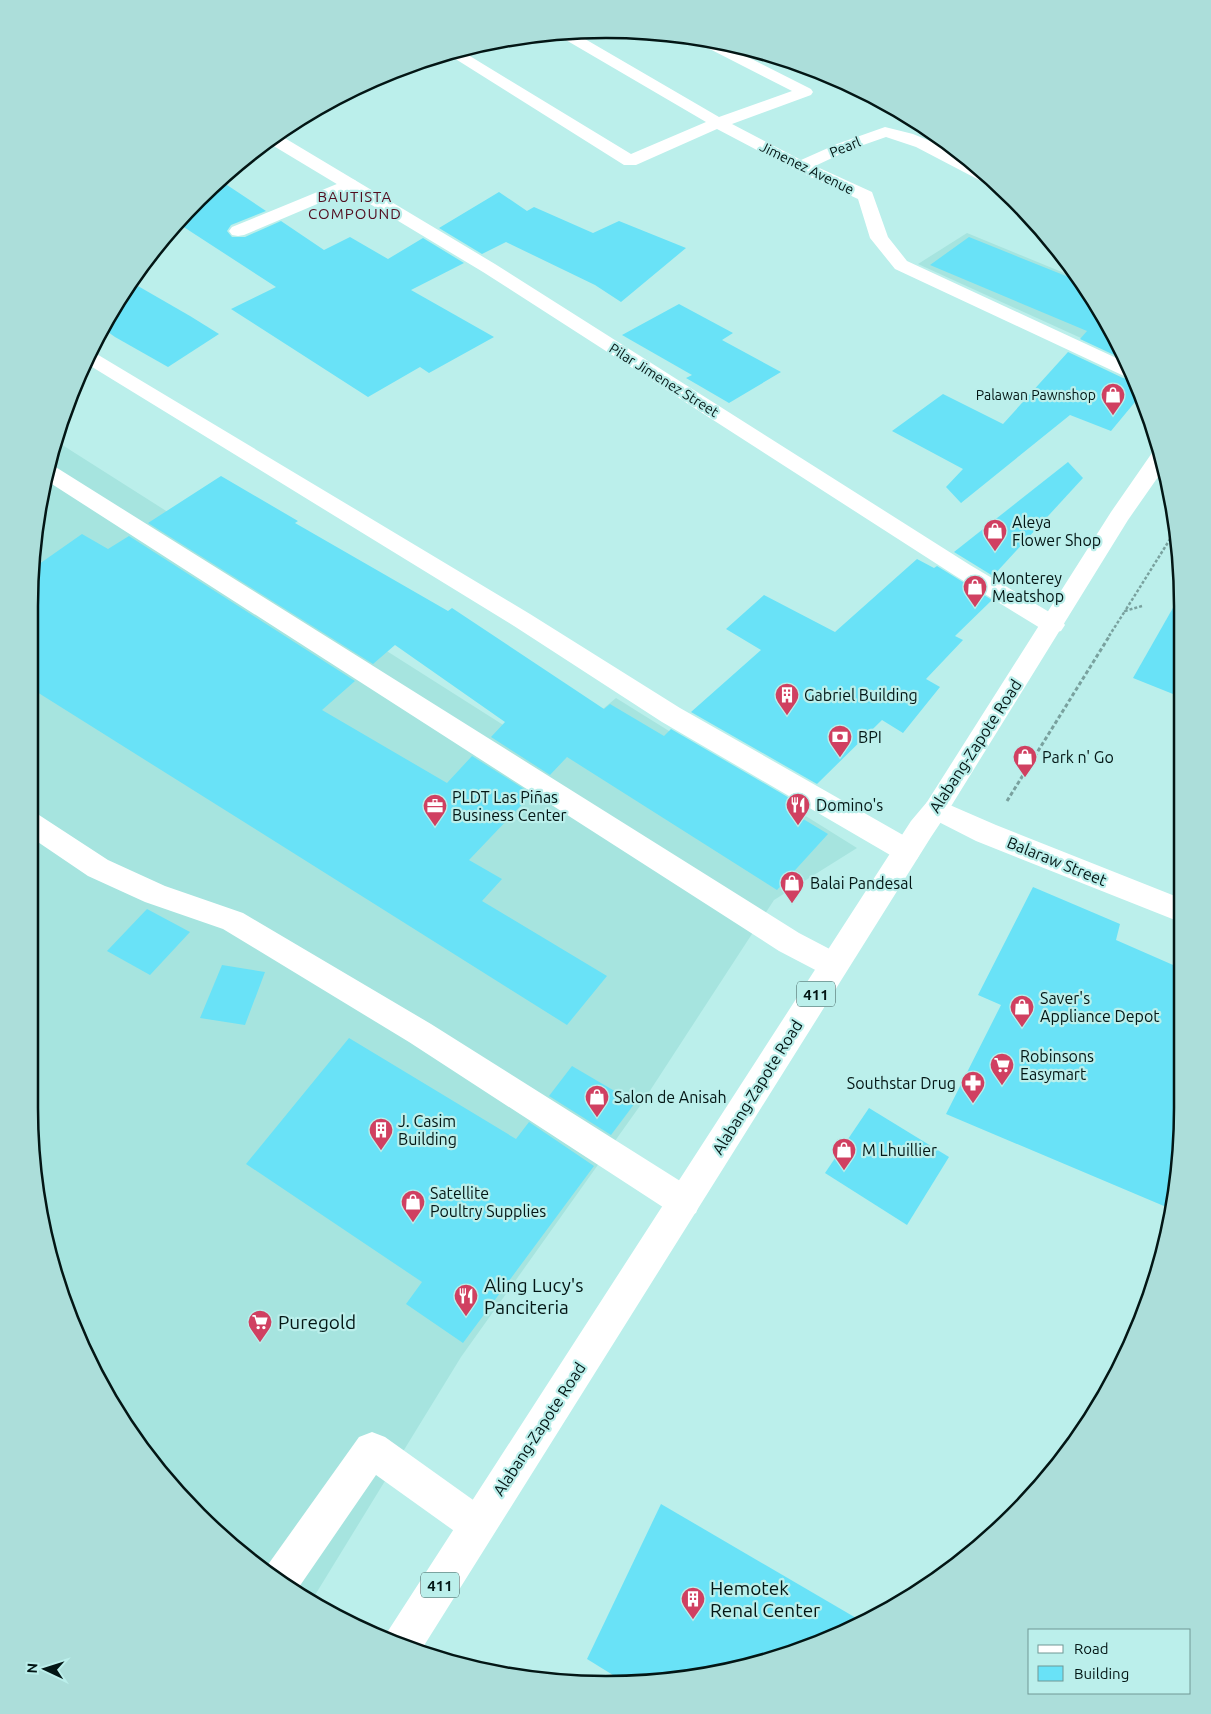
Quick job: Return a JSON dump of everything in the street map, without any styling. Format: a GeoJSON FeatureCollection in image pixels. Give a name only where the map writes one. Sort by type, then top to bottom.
{"type":"FeatureCollection","features":[{"type":"Feature","properties":{"kind":"main road","name":"Jimenez Avenue"},"geometry":{"type":"LineString","coordinates":[[574,39],[718,123],[800,166],[866,196],[879,238],[901,265],[1121,367]]}},
{"type":"Feature","properties":{"kind":"main road"},"geometry":{"type":"LineString","coordinates":[[460,56],[630,161],[718,123],[804,92],[721,49]]}},
{"type":"Feature","properties":{"kind":"main road","name":"Pearl"},"geometry":{"type":"LineString","coordinates":[[800,166],[884,132],[907,137],[965,166]]}},
{"type":"Feature","properties":{"kind":"main road","name":"Pilar Jimenez Street"},"geometry":{"type":"LineString","coordinates":[[279,141],[497,274],[1052,625]]}},
{"type":"Feature","properties":{"kind":"main road"},"geometry":{"type":"LineString","coordinates":[[238,231],[349,184]]}},
{"type":"Feature","properties":{"kind":"main road"},"geometry":{"type":"LineString","coordinates":[[94,359],[522,620],[671,715],[907,851]]}},
{"type":"Feature","properties":{"kind":"main road","name":"Alabang-Zapote Road"},"geometry":{"type":"LineString","coordinates":[[405,1639],[833,965],[936,809],[1119,517],[1155,464]]}},
{"type":"Feature","properties":{"kind":"main road"},"geometry":{"type":"LineString","coordinates":[[51,481],[780,936],[833,965]]}},
{"type":"Feature","properties":{"kind":"main road","name":"Balaraw Street"},"geometry":{"type":"LineString","coordinates":[[936,809],[986,833],[1174,908]]}},
{"type":"Feature","properties":{"kind":"main road"},"geometry":{"type":"LineString","coordinates":[[38,828],[98,868],[155,894],[233,921],[420,1033],[684,1202]]}},
{"type":"Feature","properties":{"kind":"main road"},"geometry":{"type":"LineString","coordinates":[[284,1577],[372,1450],[477,1525]]}},
{"type":"Feature","properties":{"kind":"path"},"geometry":{"type":"LineString","coordinates":[[986,833],[1170,540]]}},
{"type":"Feature","properties":{"kind":"path"},"geometry":{"type":"LineString","coordinates":[[1125,611],[1142,606]]}},
{"type":"Feature","properties":{"kind":"shaded area"},"geometry":{"type":"Polygon","coordinates":[[[967,233],[1066,274],[1078,290],[1115,353],[918,264],[967,233]]]}},
{"type":"Feature","properties":{"kind":"shaded area"},"geometry":{"type":"Polygon","coordinates":[[[61,444],[549,754],[616,698],[857,848],[774,900],[642,1103],[461,1357],[314,1596],[290,1581],[231,1536],[178,1483],[133,1424],[96,1360],[81,1326],[57,1256],[48,1219],[42,1183],[38,1108],[39,568],[42,531],[48,495],[61,444]]]}},
{"type":"Feature","properties":{"kind":"building"},"geometry":{"type":"Polygon","coordinates":[[[225,184],[266,211],[231,225],[227,231],[232,237],[245,237],[281,221],[324,250],[350,237],[388,259],[423,238],[464,263],[411,290],[494,337],[429,373],[420,367],[368,397],[231,309],[276,287],[183,226],[225,184]]]}},
{"type":"Feature","properties":{"kind":"building"},"geometry":{"type":"Polygon","coordinates":[[[499,192],[527,211],[534,207],[593,233],[619,221],[686,248],[621,302],[595,285],[506,242],[482,254],[439,228],[499,192]]]}},
{"type":"Feature","properties":{"kind":"building"},"geometry":{"type":"Polygon","coordinates":[[[969,237],[1068,277],[1116,356],[1080,339],[1087,331],[930,265],[969,237]]]}},
{"type":"Feature","properties":{"kind":"building"},"geometry":{"type":"Polygon","coordinates":[[[137,285],[219,334],[168,367],[108,332],[137,285]]]}},
{"type":"Feature","properties":{"kind":"building"},"geometry":{"type":"Polygon","coordinates":[[[679,304],[733,333],[722,340],[781,372],[729,403],[686,378],[692,375],[622,335],[679,304]]]}},
{"type":"Feature","properties":{"kind":"building"},"geometry":{"type":"Polygon","coordinates":[[[1068,352],[1126,378],[1135,402],[1111,431],[1070,415],[961,503],[946,487],[963,469],[892,431],[943,394],[1003,424],[1068,352]]]}},
{"type":"Feature","properties":{"kind":"building"},"geometry":{"type":"Polygon","coordinates":[[[1068,462],[1083,478],[993,576],[954,552],[1068,462]]]}},
{"type":"Feature","properties":{"kind":"building"},"geometry":{"type":"Polygon","coordinates":[[[221,476],[298,521],[295,523],[448,611],[452,608],[604,709],[610,704],[664,736],[671,729],[798,803],[790,811],[828,834],[777,890],[567,757],[550,775],[491,737],[505,722],[395,645],[373,664],[148,523],[221,476]]]}},
{"type":"Feature","properties":{"kind":"building"},"geometry":{"type":"Polygon","coordinates":[[[82,534],[108,549],[129,536],[355,681],[322,710],[447,783],[472,756],[532,794],[469,860],[502,879],[482,901],[607,976],[567,1025],[38,693],[39,564],[82,534]]]}},
{"type":"Feature","properties":{"kind":"building"},"geometry":{"type":"Polygon","coordinates":[[[917,559],[934,568],[937,566],[992,600],[955,636],[963,640],[926,679],[940,687],[903,733],[882,720],[817,784],[691,712],[761,650],[726,629],[764,595],[835,632],[917,559]]]}},
{"type":"Feature","properties":{"kind":"building"},"geometry":{"type":"Polygon","coordinates":[[[1174,606],[1174,694],[1133,678],[1174,606]]]}},
{"type":"Feature","properties":{"kind":"building"},"geometry":{"type":"Polygon","coordinates":[[[1033,887],[1120,924],[1116,940],[1174,965],[1174,1108],[1169,1183],[1165,1207],[946,1114],[1001,1005],[978,995],[1033,887]]]}},
{"type":"Feature","properties":{"kind":"building"},"geometry":{"type":"Polygon","coordinates":[[[147,909],[190,932],[150,975],[107,951],[147,909]]]}},
{"type":"Feature","properties":{"kind":"building"},"geometry":{"type":"Polygon","coordinates":[[[222,965],[265,972],[245,1025],[200,1018],[222,965]]]}},
{"type":"Feature","properties":{"kind":"building","name":"J. Casim Building"},"geometry":{"type":"Polygon","coordinates":[[[349,1038],[516,1139],[529,1122],[594,1166],[463,1343],[406,1304],[422,1282],[246,1164],[349,1038]]]}},
{"type":"Feature","properties":{"kind":"building"},"geometry":{"type":"Polygon","coordinates":[[[572,1066],[635,1103],[611,1135],[549,1096],[572,1066]]]}},
{"type":"Feature","properties":{"kind":"building"},"geometry":{"type":"Polygon","coordinates":[[[869,1108],[949,1157],[907,1225],[825,1173],[869,1108]]]}},
{"type":"Feature","properties":{"kind":"building","name":"Hemotek Renal Center"},"geometry":{"type":"Polygon","coordinates":[[[661,1504],[857,1618],[823,1633],[753,1657],[680,1672],[614,1676],[587,1659],[661,1504]]]}},
{"type":"Feature","properties":{"kind":"place","name":"Palawan Pawnshop"},"geometry":{"type":"Point","coordinates":[1113,416]}},
{"type":"Feature","properties":{"kind":"place","name":"Aleya Flower Shop"},"geometry":{"type":"Point","coordinates":[995,552]}},
{"type":"Feature","properties":{"kind":"place","name":"Monterey Meatshop"},"geometry":{"type":"Point","coordinates":[975,608]}},
{"type":"Feature","properties":{"kind":"place","name":"Gabriel Building"},"geometry":{"type":"Point","coordinates":[787,716]}},
{"type":"Feature","properties":{"kind":"place","name":"BPI"},"geometry":{"type":"Point","coordinates":[840,758]}},
{"type":"Feature","properties":{"kind":"place","name":"Park n' Go"},"geometry":{"type":"Point","coordinates":[1025,778]}},
{"type":"Feature","properties":{"kind":"place","name":"Domino's"},"geometry":{"type":"Point","coordinates":[798,826]}},
{"type":"Feature","properties":{"kind":"place","name":"PLDT Las Piñas Business Center"},"geometry":{"type":"Point","coordinates":[435,827]}},
{"type":"Feature","properties":{"kind":"place","name":"Balai Pandesal"},"geometry":{"type":"Point","coordinates":[792,904]}},
{"type":"Feature","properties":{"kind":"place","name":"Saver's Appliance Depot"},"geometry":{"type":"Point","coordinates":[1022,1028]}},
{"type":"Feature","properties":{"kind":"place","name":"Robinsons Easymart"},"geometry":{"type":"Point","coordinates":[1002,1086]}},
{"type":"Feature","properties":{"kind":"place","name":"Southstar Drug"},"geometry":{"type":"Point","coordinates":[973,1104]}},
{"type":"Feature","properties":{"kind":"place","name":"Salon de Anisah"},"geometry":{"type":"Point","coordinates":[597,1118]}},
{"type":"Feature","properties":{"kind":"place","name":"J. Casim Building"},"geometry":{"type":"Point","coordinates":[381,1151]}},
{"type":"Feature","properties":{"kind":"place","name":"M Lhuillier"},"geometry":{"type":"Point","coordinates":[844,1171]}},
{"type":"Feature","properties":{"kind":"place","name":"Satellite Poultry Supplies"},"geometry":{"type":"Point","coordinates":[413,1223]}},
{"type":"Feature","properties":{"kind":"place","name":"Aling Lucy's Panciteria"},"geometry":{"type":"Point","coordinates":[466,1317]}},
{"type":"Feature","properties":{"kind":"place","name":"Puregold"},"geometry":{"type":"Point","coordinates":[260,1343]}},
{"type":"Feature","properties":{"kind":"place","name":"Hemotek Renal Center"},"geometry":{"type":"Point","coordinates":[693,1620]}},
{"type":"Feature","properties":{"kind":"district","name":"BAUTISTA COMPOUND"},"geometry":{"type":"Point","coordinates":[355,204]}}]}
